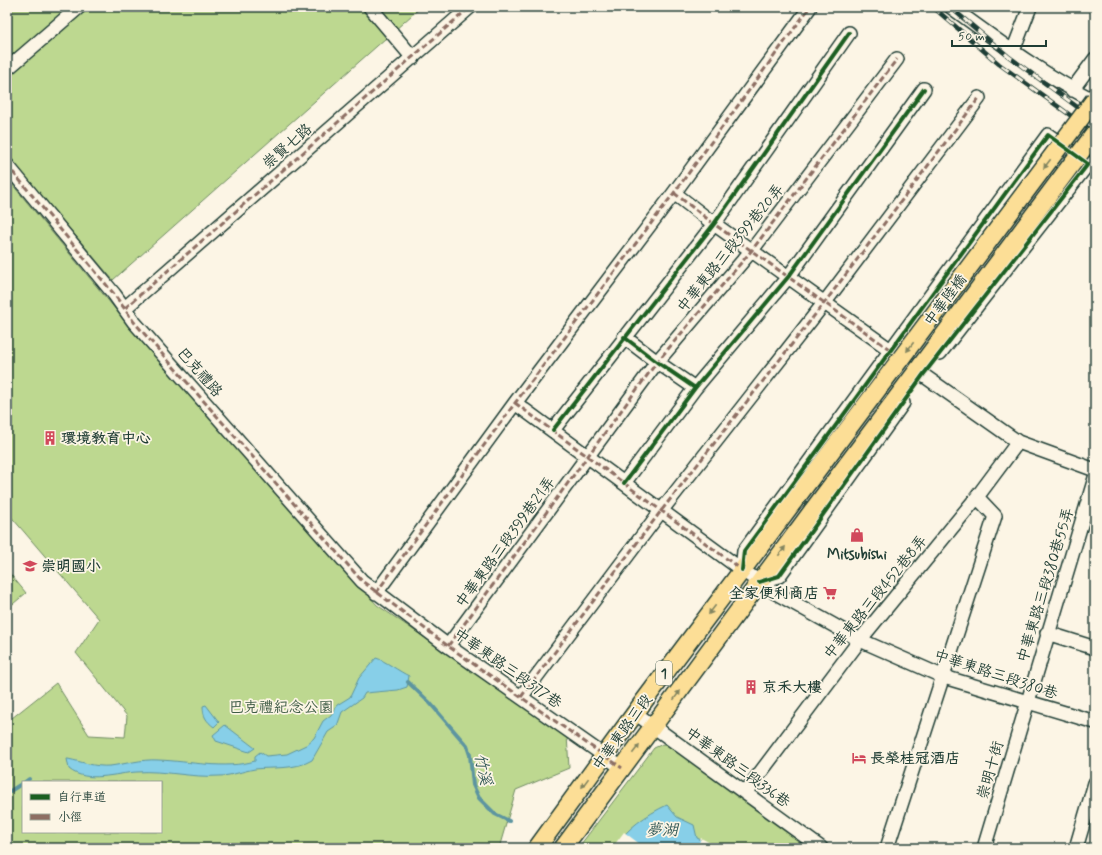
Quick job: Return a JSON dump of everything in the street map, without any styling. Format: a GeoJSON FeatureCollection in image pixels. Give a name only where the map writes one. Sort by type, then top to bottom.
{"type":"FeatureCollection","features":[{"type":"Feature","properties":{"kind":"main road","name":"中華陸橋"},"geometry":{"type":"LineString","coordinates":[[794,501],[1095,100]]}},
{"type":"Feature","properties":{"kind":"main road","name":"中華陸橋"},"geometry":{"type":"LineString","coordinates":[[812,510],[1095,133]]}},
{"type":"Feature","properties":{"kind":"main road","name":"中華東路三段"},"geometry":{"type":"LineString","coordinates":[[537,848],[635,713],[794,501]]}},
{"type":"Feature","properties":{"kind":"main road","name":"中華東路三段"},"geometry":{"type":"LineString","coordinates":[[563,848],[812,510]]}},
{"type":"Feature","properties":{"kind":"street"},"geometry":{"type":"LineString","coordinates":[[7,69],[78,7]]}},
{"type":"Feature","properties":{"kind":"street"},"geometry":{"type":"LineString","coordinates":[[370,7],[413,58]]}},
{"type":"Feature","properties":{"kind":"street","name":"崇賢七路"},"geometry":{"type":"LineString","coordinates":[[125,308],[470,7]]}},
{"type":"Feature","properties":{"kind":"street"},"geometry":{"type":"LineString","coordinates":[[376,593],[515,403],[674,193],[810,7]]}},
{"type":"Feature","properties":{"kind":"street"},"geometry":{"type":"LineString","coordinates":[[952,7],[1013,51],[1072,90],[1095,100]]}},
{"type":"Feature","properties":{"kind":"street"},"geometry":{"type":"LineString","coordinates":[[1013,51],[1030,7]]}},
{"type":"Feature","properties":{"kind":"street"},"geometry":{"type":"LineString","coordinates":[[553,430],[624,337],[714,224],[849,33]]}},
{"type":"Feature","properties":{"kind":"street","name":"中華東路三段399巷20弄"},"geometry":{"type":"LineString","coordinates":[[588,456],[657,362],[752,250],[897,59]]}},
{"type":"Feature","properties":{"kind":"street"},"geometry":{"type":"LineString","coordinates":[[1072,90],[1095,59]]}},
{"type":"Feature","properties":{"kind":"street"},"geometry":{"type":"LineString","coordinates":[[624,482],[695,388],[789,276],[924,89]]}},
{"type":"Feature","properties":{"kind":"street"},"geometry":{"type":"LineString","coordinates":[[521,697],[661,511],[825,302],[980,98]]}},
{"type":"Feature","properties":{"kind":"street"},"geometry":{"type":"LineString","coordinates":[[742,570],[744,551],[892,351],[1048,136],[1088,164],[923,375],[779,576],[759,582]]}},
{"type":"Feature","properties":{"kind":"street","name":"巴克禮路"},"geometry":{"type":"LineString","coordinates":[[7,165],[125,308],[134,322],[362,581],[376,593]]}},
{"type":"Feature","properties":{"kind":"street"},"geometry":{"type":"LineString","coordinates":[[674,193],[714,224],[789,276],[892,351]]}},
{"type":"Feature","properties":{"kind":"street"},"geometry":{"type":"LineString","coordinates":[[624,337],[695,388]]}},
{"type":"Feature","properties":{"kind":"street"},"geometry":{"type":"LineString","coordinates":[[923,375],[1018,442],[1095,470]]}},
{"type":"Feature","properties":{"kind":"street","name":"中華東路三段380巷"},"geometry":{"type":"LineString","coordinates":[[515,403],[759,582],[860,640],[944,677],[1095,722]]}},
{"type":"Feature","properties":{"kind":"street","name":"中華東路三段452巷8弄"},"geometry":{"type":"LineString","coordinates":[[745,793],[860,640],[976,498],[1018,442]]}},
{"type":"Feature","properties":{"kind":"street","name":"中華東路三段399巷21弄"},"geometry":{"type":"LineString","coordinates":[[448,646],[588,456]]}},
{"type":"Feature","properties":{"kind":"street","name":"中華東路三段380巷55弄"},"geometry":{"type":"LineString","coordinates":[[1027,702],[1095,478]]}},
{"type":"Feature","properties":{"kind":"street"},"geometry":{"type":"LineString","coordinates":[[887,848],[944,677],[995,516],[976,498]]}},
{"type":"Feature","properties":{"kind":"street","name":"中華東路三段377巷"},"geometry":{"type":"LineString","coordinates":[[376,593],[448,646],[622,768]]}},
{"type":"Feature","properties":{"kind":"street"},"geometry":{"type":"LineString","coordinates":[[1047,633],[1095,648]]}},
{"type":"Feature","properties":{"kind":"street","name":"崇明十街"},"geometry":{"type":"LineString","coordinates":[[984,848],[1027,702]]}},
{"type":"Feature","properties":{"kind":"street","name":"中華東路三段336巷"},"geometry":{"type":"LineString","coordinates":[[635,713],[821,848]]}},
{"type":"Feature","properties":{"kind":"street"},"geometry":{"type":"LineString","coordinates":[[1076,848],[1095,783]]}},
{"type":"Feature","properties":{"kind":"green space"},"geometry":{"type":"Polygon","coordinates":[[[7,7],[421,7],[113,280],[7,155],[7,7]]]}},
{"type":"Feature","properties":{"kind":"green space","name":"巴克禮紀念公園"},"geometry":{"type":"Polygon","coordinates":[[[7,178],[122,317],[377,605],[567,735],[569,768],[516,790],[499,848],[7,848],[7,722],[56,683],[89,735],[125,737],[127,716],[76,653],[99,619],[7,512],[7,178]]]}},
{"type":"Feature","properties":{"kind":"green space"},"geometry":{"type":"Polygon","coordinates":[[[7,570],[26,593],[7,609],[7,570]]]}},
{"type":"Feature","properties":{"kind":"green space"},"geometry":{"type":"Polygon","coordinates":[[[663,744],[673,746],[813,848],[578,848],[654,748],[663,744]]]}},
{"type":"Feature","properties":{"kind":"water"},"geometry":{"type":"Polygon","coordinates":[[[376,658],[409,676],[407,687],[398,690],[365,693],[362,698],[342,712],[337,726],[328,732],[312,760],[306,763],[284,768],[255,769],[224,776],[147,772],[93,777],[84,776],[69,769],[67,759],[104,766],[152,760],[231,765],[255,761],[255,756],[260,752],[266,756],[287,754],[306,745],[314,738],[323,721],[331,715],[337,705],[350,697],[359,678],[376,658]]]}},
{"type":"Feature","properties":{"kind":"water"},"geometry":{"type":"Polygon","coordinates":[[[206,705],[219,722],[214,727],[209,723],[204,715],[203,706],[206,705]]]}},
{"type":"Feature","properties":{"kind":"water"},"geometry":{"type":"Polygon","coordinates":[[[225,725],[255,748],[249,752],[216,741],[213,735],[225,725]]]}},
{"type":"Feature","properties":{"kind":"water","name":"夢湖"},"geometry":{"type":"Polygon","coordinates":[[[667,805],[677,817],[694,825],[697,838],[718,848],[614,848],[631,828],[652,813],[667,805]]]}},
{"type":"Feature","properties":{"kind":"pier"},"geometry":{"type":"Polygon","coordinates":[[[624,832],[645,848],[612,848],[624,832]]]}},
{"type":"Feature","properties":{"kind":"pier"},"geometry":{"type":"Polygon","coordinates":[[[701,838],[714,845],[718,848],[697,848],[701,838]]]}},
{"type":"Feature","properties":{"kind":"waterway","name":"竹溪"},"geometry":{"type":"LineString","coordinates":[[408,682],[430,703],[467,746],[470,755],[473,785],[479,798],[495,814],[509,821]]}},
{"type":"Feature","properties":{"kind":"waterway"},"geometry":{"type":"LineString","coordinates":[[7,793],[22,784]]}},
{"type":"Feature","properties":{"kind":"railway"},"geometry":{"type":"LineString","coordinates":[[933,7],[999,64],[1095,133]]}},
{"type":"Feature","properties":{"kind":"railway"},"geometry":{"type":"LineString","coordinates":[[950,7],[1008,56],[1095,120]]}},
{"type":"Feature","properties":{"kind":"marked path"},"geometry":{"type":"LineString","coordinates":[[125,308],[470,7]]}},
{"type":"Feature","properties":{"kind":"marked path"},"geometry":{"type":"LineString","coordinates":[[376,593],[515,403],[674,193],[810,7]]}},
{"type":"Feature","properties":{"kind":"marked path"},"geometry":{"type":"LineString","coordinates":[[448,646],[657,362],[752,250],[897,59]]}},
{"type":"Feature","properties":{"kind":"marked path"},"geometry":{"type":"LineString","coordinates":[[521,697],[661,511],[825,302],[979,98]]}},
{"type":"Feature","properties":{"kind":"marked path"},"geometry":{"type":"LineString","coordinates":[[7,165],[114,294],[134,322],[362,581],[448,646],[622,768]]}},
{"type":"Feature","properties":{"kind":"marked path"},"geometry":{"type":"LineString","coordinates":[[674,193],[714,224],[892,351]]}},
{"type":"Feature","properties":{"kind":"marked path"},"geometry":{"type":"LineString","coordinates":[[515,403],[742,570]]}},
{"type":"Feature","properties":{"kind":"cycle path"},"geometry":{"type":"LineString","coordinates":[[553,430],[714,224],[849,33]]}},
{"type":"Feature","properties":{"kind":"cycle path"},"geometry":{"type":"LineString","coordinates":[[624,483],[695,388],[789,276],[924,89]]}},
{"type":"Feature","properties":{"kind":"cycle path"},"geometry":{"type":"LineString","coordinates":[[742,570],[744,551],[1048,135],[1088,164],[923,375],[779,576],[759,582]]}},
{"type":"Feature","properties":{"kind":"cycle path"},"geometry":{"type":"LineString","coordinates":[[624,337],[695,388]]}},
{"type":"Feature","properties":{"kind":"place","name":"環境教育中心"},"geometry":{"type":"Point","coordinates":[50,438]}},
{"type":"Feature","properties":{"kind":"place","name":"Mitsubishi"},"geometry":{"type":"Point","coordinates":[857,535]}},
{"type":"Feature","properties":{"kind":"place","name":"崇明國小"},"geometry":{"type":"Point","coordinates":[30,566]}},
{"type":"Feature","properties":{"kind":"place","name":"全家便利商店"},"geometry":{"type":"Point","coordinates":[830,593]}},
{"type":"Feature","properties":{"kind":"place","name":"京禾大樓"},"geometry":{"type":"Point","coordinates":[751,687]}},
{"type":"Feature","properties":{"kind":"place","name":"長榮桂冠酒店"},"geometry":{"type":"Point","coordinates":[859,758]}}]}
